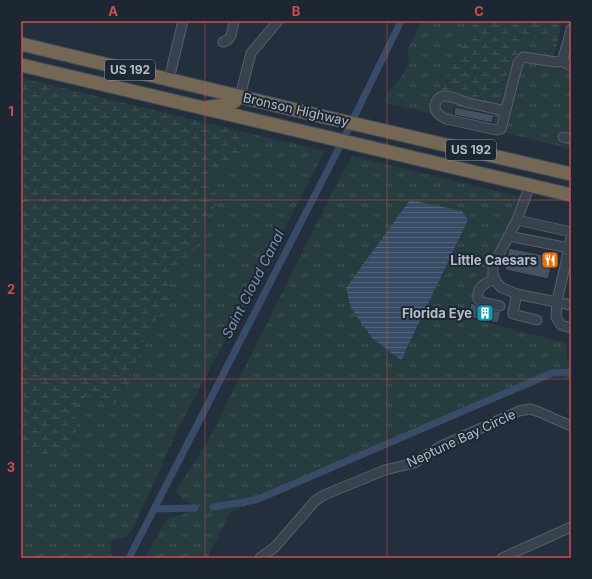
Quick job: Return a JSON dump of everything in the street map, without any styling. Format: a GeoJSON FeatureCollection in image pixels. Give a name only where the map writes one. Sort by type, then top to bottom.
{"type":"FeatureCollection","features":[{"type":"Feature","properties":{"kind":"highway","name":"Bronson Highway"},"geometry":{"type":"LineString","coordinates":[[21,44],[571,174]]}},
{"type":"Feature","properties":{"kind":"highway"},"geometry":{"type":"LineString","coordinates":[[21,51],[51,58],[66,55]]}},
{"type":"Feature","properties":{"kind":"highway","name":"Bronson Highway"},"geometry":{"type":"LineString","coordinates":[[21,65],[361,146],[571,194]]}},
{"type":"Feature","properties":{"kind":"highway"},"geometry":{"type":"LineString","coordinates":[[200,108],[228,104],[237,100],[240,96]]}},
{"type":"Feature","properties":{"kind":"highway"},"geometry":{"type":"LineString","coordinates":[[530,185],[538,178],[547,175],[571,179]]}},
{"type":"Feature","properties":{"kind":"street"},"geometry":{"type":"LineString","coordinates":[[168,79],[183,21]]}},
{"type":"Feature","properties":{"kind":"street"},"geometry":{"type":"LineString","coordinates":[[223,42],[230,39],[234,21]]}},
{"type":"Feature","properties":{"kind":"street"},"geometry":{"type":"LineString","coordinates":[[240,96],[251,53],[278,21]]}},
{"type":"Feature","properties":{"kind":"street"},"geometry":{"type":"LineString","coordinates":[[562,61],[570,41],[571,29]]}},
{"type":"Feature","properties":{"kind":"street"},"geometry":{"type":"LineString","coordinates":[[505,111],[444,96],[440,97],[436,101],[435,105],[436,112],[446,119],[496,130],[501,129],[518,62],[523,57],[556,62],[562,61],[571,66]]}},
{"type":"Feature","properties":{"kind":"street"},"geometry":{"type":"LineString","coordinates":[[530,185],[517,220],[493,266],[495,279],[500,286],[517,294],[571,305]]}},
{"type":"Feature","properties":{"kind":"street"},"geometry":{"type":"LineString","coordinates":[[517,220],[571,232]]}},
{"type":"Feature","properties":{"kind":"street"},"geometry":{"type":"LineString","coordinates":[[508,236],[569,248]]}},
{"type":"Feature","properties":{"kind":"street"},"geometry":{"type":"LineString","coordinates":[[571,238],[557,302],[556,316],[561,325],[571,328]]}},
{"type":"Feature","properties":{"kind":"street"},"geometry":{"type":"LineString","coordinates":[[495,279],[482,286],[478,292],[478,301],[500,306]]}},
{"type":"Feature","properties":{"kind":"street"},"geometry":{"type":"LineString","coordinates":[[517,294],[513,314],[537,320]]}},
{"type":"Feature","properties":{"kind":"street","name":"Neptune Bay Circle"},"geometry":{"type":"LineString","coordinates":[[260,558],[275,547],[315,501],[324,495],[385,470],[414,463],[441,446],[519,411],[530,409],[571,426]]}},
{"type":"Feature","properties":{"kind":"street"},"geometry":{"type":"LineString","coordinates":[[502,558],[571,527]]}},
{"type":"Feature","properties":{"kind":"green space"},"geometry":{"type":"Polygon","coordinates":[[[422,21],[474,21],[441,90],[494,106],[523,41],[530,38],[536,38],[557,44],[554,55],[555,58],[571,62],[571,149],[383,102],[391,89],[403,75],[409,62],[408,48],[422,21]]]}},
{"type":"Feature","properties":{"kind":"green space"},"geometry":{"type":"Polygon","coordinates":[[[474,21],[562,21],[557,44],[536,38],[530,38],[523,41],[494,106],[458,99],[441,90],[474,21]]]}},
{"type":"Feature","properties":{"kind":"green space"},"geometry":{"type":"Polygon","coordinates":[[[21,78],[240,131],[240,153],[236,158],[225,164],[211,180],[218,202],[205,221],[196,247],[185,262],[168,276],[169,301],[146,334],[130,381],[114,405],[97,396],[87,395],[71,408],[77,424],[73,448],[47,460],[27,454],[21,437],[21,78]]]}},
{"type":"Feature","properties":{"kind":"green space"},"geometry":{"type":"Polygon","coordinates":[[[240,131],[325,151],[178,429],[133,529],[125,537],[111,541],[112,558],[21,558],[21,437],[27,454],[77,424],[70,408],[87,395],[97,396],[114,405],[130,381],[146,334],[169,301],[168,276],[185,262],[196,247],[205,221],[218,202],[210,180],[225,164],[236,158],[240,153],[240,131]]]}},
{"type":"Feature","properties":{"kind":"green space"},"geometry":{"type":"Polygon","coordinates":[[[352,156],[526,198],[468,318],[567,343],[566,361],[571,362],[571,380],[556,376],[231,512],[207,558],[145,558],[161,529],[169,518],[184,514],[190,509],[189,502],[182,499],[176,491],[208,441],[341,175],[352,156]]]}},
{"type":"Feature","properties":{"kind":"water"},"geometry":{"type":"Polygon","coordinates":[[[410,200],[462,211],[468,220],[401,360],[372,338],[351,308],[346,288],[410,200]]]}},
{"type":"Feature","properties":{"kind":"building"},"geometry":{"type":"Polygon","coordinates":[[[455,107],[494,115],[492,123],[454,115],[455,107]]]}},
{"type":"Feature","properties":{"kind":"building"},"geometry":{"type":"Polygon","coordinates":[[[509,248],[554,257],[548,279],[505,270],[509,248]]]}},
{"type":"Feature","properties":{"kind":"building","name":"Florida Eye"},"geometry":{"type":"Polygon","coordinates":[[[471,303],[480,308],[501,312],[498,323],[468,317],[471,303]]]}},
{"type":"Feature","properties":{"kind":"waterway","name":"Saint Cloud Canal"},"geometry":{"type":"LineString","coordinates":[[129,558],[337,152],[401,21]]}},
{"type":"Feature","properties":{"kind":"waterway"},"geometry":{"type":"LineString","coordinates":[[213,507],[256,500],[552,373],[571,372]]}},
{"type":"Feature","properties":{"kind":"waterway"},"geometry":{"type":"LineString","coordinates":[[154,509],[195,508]]}},
{"type":"Feature","properties":{"kind":"place","name":"Little Caesars"},"geometry":{"type":"Point","coordinates":[550,260]}},
{"type":"Feature","properties":{"kind":"place","name":"Florida Eye"},"geometry":{"type":"Point","coordinates":[485,313]}}]}
